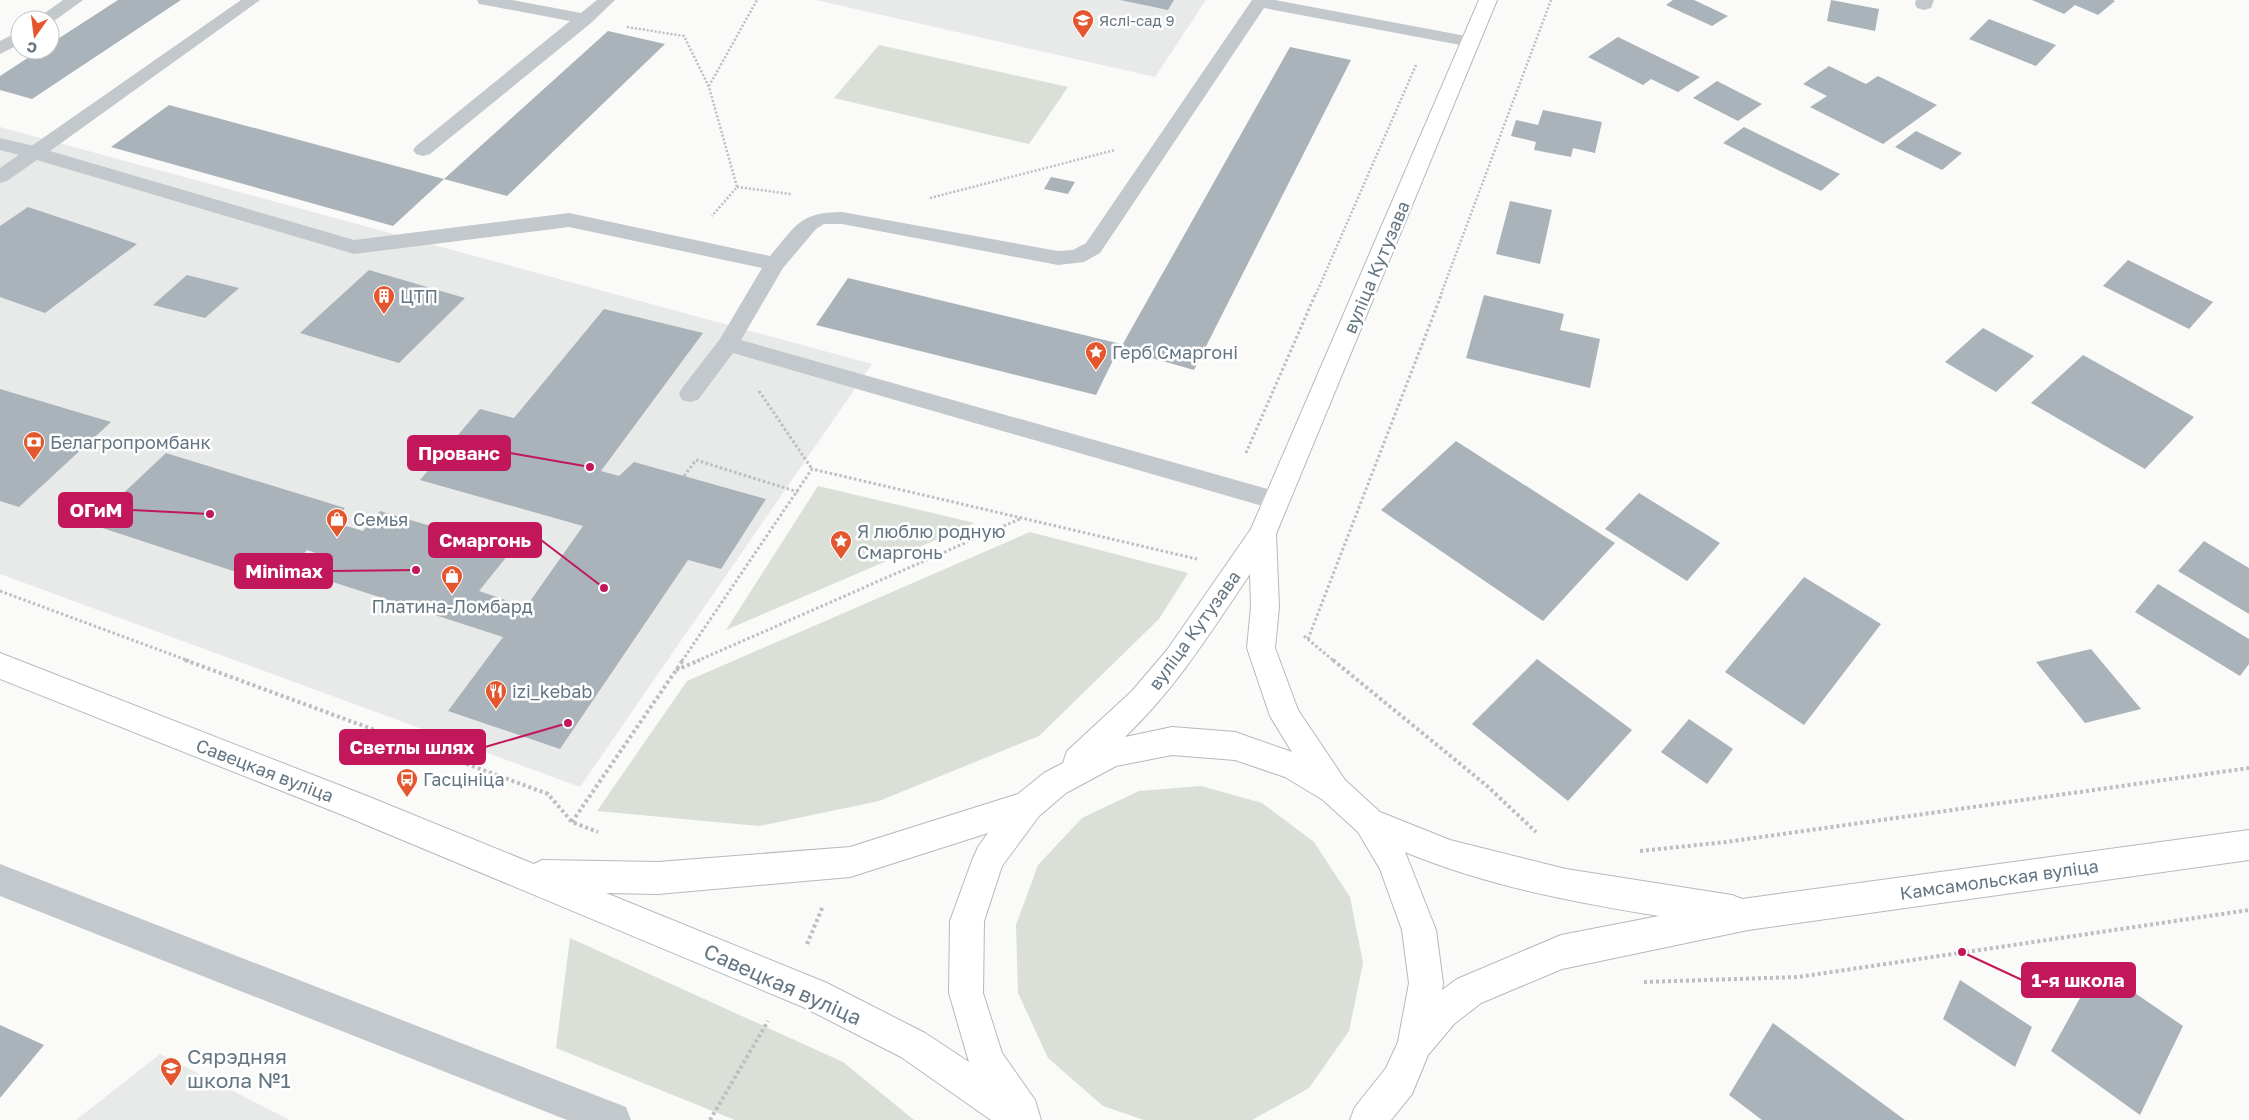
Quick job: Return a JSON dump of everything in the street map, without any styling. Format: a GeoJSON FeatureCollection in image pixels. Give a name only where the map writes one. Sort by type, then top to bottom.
{"type":"FeatureCollection","features":[{"type":"Feature","properties":{"kind":"main road","name":"вуліца Кутузава"},"geometry":{"type":"LineString","coordinates":[[1055,783],[1143,700],[1177,659],[1262,534],[1488,0]]}},
{"type":"Feature","properties":{"kind":"main road","name":"вуліца Кутузава"},"geometry":{"type":"LineString","coordinates":[[1262,534],[1265,607],[1261,648],[1285,716],[1334,790]]}},
{"type":"Feature","properties":{"kind":"main road","name":"Савецкая вуліца"},"geometry":{"type":"LineString","coordinates":[[0,666],[528,876],[815,994],[913,1045],[1023,1120]]}},
{"type":"Feature","properties":{"kind":"main road"},"geometry":{"type":"LineString","coordinates":[[1027,1120],[988,1062],[966,993],[967,922],[989,858],[1028,806],[1055,783],[1111,754],[1172,741],[1235,746],[1295,768],[1334,790],[1369,822],[1393,861],[1419,930],[1426,983],[1415,1043],[1399,1081],[1368,1120]]}},
{"type":"Feature","properties":{"kind":"main road","name":"Савецкая вуліца"},"geometry":{"type":"LineString","coordinates":[[528,876],[658,878],[850,862],[1028,806]]}},
{"type":"Feature","properties":{"kind":"main road","name":"Камсамольская вуліца"},"geometry":{"type":"LineString","coordinates":[[1369,822],[1449,855],[1566,884],[1748,914]]}},
{"type":"Feature","properties":{"kind":"main road","name":"Камсамольская вуліца"},"geometry":{"type":"LineString","coordinates":[[1415,1043],[1442,1012],[1469,991],[1562,952],[1748,914],[2249,845]]}},
{"type":"Feature","properties":{"kind":"main road"},"geometry":{"type":"LineString","coordinates":[[1396,1120],[1399,1081]]}},
{"type":"Feature","properties":{"kind":"street"},"geometry":{"type":"LineString","coordinates":[[0,144],[35,153]]}},
{"type":"Feature","properties":{"kind":"street"},"geometry":{"type":"LineString","coordinates":[[0,880],[613,1120]]}},
{"type":"Feature","properties":{"kind":"lane"},"geometry":{"type":"LineString","coordinates":[[60,10],[75,0]]}},
{"type":"Feature","properties":{"kind":"lane"},"geometry":{"type":"LineString","coordinates":[[0,177],[252,0]]}},
{"type":"Feature","properties":{"kind":"lane"},"geometry":{"type":"LineString","coordinates":[[485,0],[585,19]]}},
{"type":"Feature","properties":{"kind":"lane"},"geometry":{"type":"LineString","coordinates":[[423,150],[607,0]]}},
{"type":"Feature","properties":{"kind":"lane"},"geometry":{"type":"LineString","coordinates":[[690,394],[728,344],[775,264],[809,224],[821,218],[842,218],[1058,258],[1077,257],[1093,248],[1260,1],[1471,42]]}},
{"type":"Feature","properties":{"kind":"lane"},"geometry":{"type":"LineString","coordinates":[[35,153],[354,247],[569,220],[775,264]]}},
{"type":"Feature","properties":{"kind":"lane"},"geometry":{"type":"LineString","coordinates":[[728,344],[1276,501]]}},
{"type":"Feature","properties":{"kind":"path"},"geometry":{"type":"LineString","coordinates":[[709,86],[757,0]]}},
{"type":"Feature","properties":{"kind":"path"},"geometry":{"type":"LineString","coordinates":[[1308,639],[1454,261],[1551,0]]}},
{"type":"Feature","properties":{"kind":"path"},"geometry":{"type":"LineString","coordinates":[[585,19],[684,36],[709,86],[737,187]]}},
{"type":"Feature","properties":{"kind":"path"},"geometry":{"type":"LineString","coordinates":[[1230,488],[1430,34]]}},
{"type":"Feature","properties":{"kind":"path"},"geometry":{"type":"LineString","coordinates":[[924,200],[1096,154],[1166,140]]}},
{"type":"Feature","properties":{"kind":"path"},"geometry":{"type":"LineString","coordinates":[[737,187],[796,195]]}},
{"type":"Feature","properties":{"kind":"path"},"geometry":{"type":"LineString","coordinates":[[688,245],[737,187]]}},
{"type":"Feature","properties":{"kind":"path"},"geometry":{"type":"LineString","coordinates":[[728,344],[812,469],[1213,562],[1232,579]]}},
{"type":"Feature","properties":{"kind":"path"},"geometry":{"type":"LineString","coordinates":[[684,476],[696,460],[798,492]]}},
{"type":"Feature","properties":{"kind":"path"},"geometry":{"type":"LineString","coordinates":[[572,822],[812,469]]}},
{"type":"Feature","properties":{"kind":"path"},"geometry":{"type":"LineString","coordinates":[[675,670],[1022,518]]}},
{"type":"Feature","properties":{"kind":"path"},"geometry":{"type":"LineString","coordinates":[[0,591],[548,794],[572,822],[601,832]]}},
{"type":"Feature","properties":{"kind":"path"},"geometry":{"type":"LineString","coordinates":[[1265,607],[1308,639],[1486,785],[1565,858],[1566,884]]}},
{"type":"Feature","properties":{"kind":"path"},"geometry":{"type":"LineString","coordinates":[[1631,852],[1726,842],[2249,768]]}},
{"type":"Feature","properties":{"kind":"path"},"geometry":{"type":"LineString","coordinates":[[1639,982],[1798,977],[2249,910]]}},
{"type":"Feature","properties":{"kind":"shaded area","name":"Яслі-сад 9"},"geometry":{"type":"Polygon","coordinates":[[[816,0],[1206,0],[1155,77],[816,0]]]}},
{"type":"Feature","properties":{"kind":"shaded area"},"geometry":{"type":"Polygon","coordinates":[[[879,45],[1068,87],[1029,144],[834,98],[879,45]]]}},
{"type":"Feature","properties":{"kind":"shaded area"},"geometry":{"type":"Polygon","coordinates":[[[0,127],[872,364],[580,787],[0,574],[0,127]]]}},
{"type":"Feature","properties":{"kind":"shaded area"},"geometry":{"type":"Polygon","coordinates":[[[818,486],[975,523],[726,630],[818,486]]]}},
{"type":"Feature","properties":{"kind":"shaded area"},"geometry":{"type":"Polygon","coordinates":[[[1030,532],[1188,573],[1159,619],[1039,736],[879,801],[759,826],[597,811],[687,681],[1030,532]]]}},
{"type":"Feature","properties":{"kind":"shaded area"},"geometry":{"type":"Polygon","coordinates":[[[1201,786],[1262,803],[1314,842],[1350,897],[1363,963],[1349,1031],[1309,1088],[1252,1120],[1144,1120],[1103,1106],[1048,1058],[1018,993],[1016,925],[1038,865],[1082,818],[1139,791],[1201,786]]]}},
{"type":"Feature","properties":{"kind":"shaded area"},"geometry":{"type":"Polygon","coordinates":[[[570,938],[843,1062],[914,1120],[735,1120],[556,1048],[570,938]]]}},
{"type":"Feature","properties":{"kind":"shaded area","name":"Сярэдняя школа №1"},"geometry":{"type":"Polygon","coordinates":[[[160,1054],[290,1120],[76,1120],[160,1054]]]}},
{"type":"Feature","properties":{"kind":"building"},"geometry":{"type":"Polygon","coordinates":[[[118,0],[181,0],[32,99],[0,90],[0,76],[25,60],[60,60],[60,38],[118,0]]]}},
{"type":"Feature","properties":{"kind":"building"},"geometry":{"type":"Polygon","coordinates":[[[1120,0],[1174,0],[1168,10],[1120,0]]]}},
{"type":"Feature","properties":{"kind":"building"},"geometry":{"type":"Polygon","coordinates":[[[1673,0],[1694,0],[1728,16],[1712,26],[1666,5],[1673,0]]]}},
{"type":"Feature","properties":{"kind":"building"},"geometry":{"type":"Polygon","coordinates":[[[1831,0],[1879,9],[1875,31],[1827,21],[1831,0]]]}},
{"type":"Feature","properties":{"kind":"building"},"geometry":{"type":"Polygon","coordinates":[[[2032,0],[2115,1],[2098,15],[2075,5],[2064,14],[2032,0]]]}},
{"type":"Feature","properties":{"kind":"building"},"geometry":{"type":"Polygon","coordinates":[[[1989,19],[2056,45],[2036,66],[1969,39],[1989,19]]]}},
{"type":"Feature","properties":{"kind":"building"},"geometry":{"type":"Polygon","coordinates":[[[608,31],[665,44],[507,196],[444,179],[608,31]]]}},
{"type":"Feature","properties":{"kind":"building"},"geometry":{"type":"Polygon","coordinates":[[[1618,37],[1700,77],[1678,92],[1651,79],[1643,85],[1588,57],[1618,37]]]}},
{"type":"Feature","properties":{"kind":"building"},"geometry":{"type":"Polygon","coordinates":[[[1290,47],[1351,60],[1194,370],[1120,349],[1290,47]]]}},
{"type":"Feature","properties":{"kind":"building"},"geometry":{"type":"Polygon","coordinates":[[[1829,66],[1866,84],[1878,76],[1937,105],[1883,144],[1810,107],[1827,96],[1803,84],[1829,66]]]}},
{"type":"Feature","properties":{"kind":"building"},"geometry":{"type":"Polygon","coordinates":[[[1717,81],[1762,104],[1738,121],[1693,98],[1717,81]]]}},
{"type":"Feature","properties":{"kind":"building"},"geometry":{"type":"Polygon","coordinates":[[[169,105],[444,179],[393,226],[111,147],[169,105]]]}},
{"type":"Feature","properties":{"kind":"building"},"geometry":{"type":"Polygon","coordinates":[[[1543,110],[1602,122],[1595,153],[1573,148],[1571,157],[1534,150],[1536,142],[1511,136],[1516,120],[1538,125],[1543,110]]]}},
{"type":"Feature","properties":{"kind":"building"},"geometry":{"type":"Polygon","coordinates":[[[1744,127],[1840,174],[1821,191],[1723,143],[1744,127]]]}},
{"type":"Feature","properties":{"kind":"building"},"geometry":{"type":"Polygon","coordinates":[[[1916,131],[1962,153],[1942,170],[1895,147],[1916,131]]]}},
{"type":"Feature","properties":{"kind":"building"},"geometry":{"type":"Polygon","coordinates":[[[1051,177],[1075,182],[1068,194],[1044,189],[1051,177]]]}},
{"type":"Feature","properties":{"kind":"building"},"geometry":{"type":"Polygon","coordinates":[[[1510,201],[1552,210],[1540,264],[1496,254],[1510,201]]]}},
{"type":"Feature","properties":{"kind":"building"},"geometry":{"type":"Polygon","coordinates":[[[28,207],[137,244],[45,313],[0,297],[0,226],[28,207]]]}},
{"type":"Feature","properties":{"kind":"building"},"geometry":{"type":"Polygon","coordinates":[[[2128,260],[2213,302],[2189,329],[2103,286],[2128,260]]]}},
{"type":"Feature","properties":{"kind":"building","name":"ЦТП"},"geometry":{"type":"Polygon","coordinates":[[[369,270],[465,298],[399,363],[300,333],[369,270]]]}},
{"type":"Feature","properties":{"kind":"building"},"geometry":{"type":"Polygon","coordinates":[[[187,275],[239,288],[205,318],[153,305],[187,275]]]}},
{"type":"Feature","properties":{"kind":"building"},"geometry":{"type":"Polygon","coordinates":[[[848,278],[1121,344],[1096,395],[816,325],[848,278]]]}},
{"type":"Feature","properties":{"kind":"building"},"geometry":{"type":"Polygon","coordinates":[[[1484,295],[1564,314],[1560,330],[1600,339],[1590,388],[1466,358],[1484,295]]]}},
{"type":"Feature","properties":{"kind":"building"},"geometry":{"type":"Polygon","coordinates":[[[604,309],[703,333],[601,471],[619,476],[634,462],[766,499],[721,569],[688,560],[560,749],[448,711],[503,637],[308,574],[324,556],[307,550],[276,585],[75,519],[99,496],[115,501],[166,453],[345,508],[333,522],[363,531],[380,511],[512,550],[479,591],[526,607],[583,526],[420,480],[480,409],[514,418],[604,309]]]}},
{"type":"Feature","properties":{"kind":"building"},"geometry":{"type":"Polygon","coordinates":[[[1983,328],[2034,356],[1996,392],[1945,362],[1983,328]]]}},
{"type":"Feature","properties":{"kind":"building"},"geometry":{"type":"Polygon","coordinates":[[[2083,355],[2194,417],[2145,469],[2031,403],[2083,355]]]}},
{"type":"Feature","properties":{"kind":"building","name":"Белагропромбанк"},"geometry":{"type":"Polygon","coordinates":[[[0,389],[111,422],[19,507],[0,501],[0,389]]]}},
{"type":"Feature","properties":{"kind":"building"},"geometry":{"type":"Polygon","coordinates":[[[1456,441],[1615,543],[1543,621],[1381,510],[1456,441]]]}},
{"type":"Feature","properties":{"kind":"building"},"geometry":{"type":"Polygon","coordinates":[[[1639,493],[1720,543],[1687,581],[1605,529],[1639,493]]]}},
{"type":"Feature","properties":{"kind":"building"},"geometry":{"type":"Polygon","coordinates":[[[2204,541],[2249,568],[2249,614],[2178,571],[2204,541]]]}},
{"type":"Feature","properties":{"kind":"building"},"geometry":{"type":"Polygon","coordinates":[[[1804,577],[1881,624],[1804,725],[1725,672],[1804,577]]]}},
{"type":"Feature","properties":{"kind":"building"},"geometry":{"type":"Polygon","coordinates":[[[2158,584],[2249,639],[2249,664],[2240,676],[2135,612],[2158,584]]]}},
{"type":"Feature","properties":{"kind":"building"},"geometry":{"type":"Polygon","coordinates":[[[2091,649],[2141,709],[2085,723],[2036,662],[2091,649]]]}},
{"type":"Feature","properties":{"kind":"building"},"geometry":{"type":"Polygon","coordinates":[[[1537,659],[1632,730],[1568,801],[1472,724],[1537,659]]]}},
{"type":"Feature","properties":{"kind":"building"},"geometry":{"type":"Polygon","coordinates":[[[1689,719],[1733,749],[1707,784],[1661,752],[1689,719]]]}},
{"type":"Feature","properties":{"kind":"building"},"geometry":{"type":"Polygon","coordinates":[[[2097,967],[2183,1026],[2140,1115],[2051,1051],[2097,967]]]}},
{"type":"Feature","properties":{"kind":"building"},"geometry":{"type":"Polygon","coordinates":[[[1960,980],[2032,1027],[2015,1067],[1943,1019],[1960,980]]]}},
{"type":"Feature","properties":{"kind":"building"},"geometry":{"type":"Polygon","coordinates":[[[1773,1023],[1905,1120],[1762,1120],[1729,1095],[1773,1023]]]}},
{"type":"Feature","properties":{"kind":"building"},"geometry":{"type":"Polygon","coordinates":[[[0,1025],[44,1045],[0,1098],[0,1025]]]}},
{"type":"Feature","properties":{"kind":"place","name":"Яслі-сад 9"},"geometry":{"type":"Point","coordinates":[1083,39]}},
{"type":"Feature","properties":{"kind":"place","name":"ЦТП"},"geometry":{"type":"Point","coordinates":[384,315]}},
{"type":"Feature","properties":{"kind":"place","name":"Герб Смаргоні"},"geometry":{"type":"Point","coordinates":[1096,371]}},
{"type":"Feature","properties":{"kind":"place","name":"Белагропромбанк"},"geometry":{"type":"Point","coordinates":[34,461]}},
{"type":"Feature","properties":{"kind":"place","name":"Прованс"},"geometry":{"type":"Point","coordinates":[590,467]}},
{"type":"Feature","properties":{"kind":"place","name":"ОГиМ"},"geometry":{"type":"Point","coordinates":[210,514]}},
{"type":"Feature","properties":{"kind":"place","name":"Семья"},"geometry":{"type":"Point","coordinates":[337,538]}},
{"type":"Feature","properties":{"kind":"place","name":"Я люблю родную Смаргонь"},"geometry":{"type":"Point","coordinates":[841,560]}},
{"type":"Feature","properties":{"kind":"place","name":"Minimax"},"geometry":{"type":"Point","coordinates":[416,570]}},
{"type":"Feature","properties":{"kind":"place","name":"Смаргонь"},"geometry":{"type":"Point","coordinates":[604,588]}},
{"type":"Feature","properties":{"kind":"place","name":"Платина-Ломбард"},"geometry":{"type":"Point","coordinates":[452,595]}},
{"type":"Feature","properties":{"kind":"place","name":"izi_kebab"},"geometry":{"type":"Point","coordinates":[496,710]}},
{"type":"Feature","properties":{"kind":"place","name":"Светлы шлях"},"geometry":{"type":"Point","coordinates":[568,723]}},
{"type":"Feature","properties":{"kind":"place","name":"Гасцініца"},"geometry":{"type":"Point","coordinates":[407,798]}},
{"type":"Feature","properties":{"kind":"place","name":"1-я школа"},"geometry":{"type":"Point","coordinates":[1962,952]}},
{"type":"Feature","properties":{"kind":"place","name":"Сярэдняя школа №1"},"geometry":{"type":"Point","coordinates":[171,1087]}}]}
